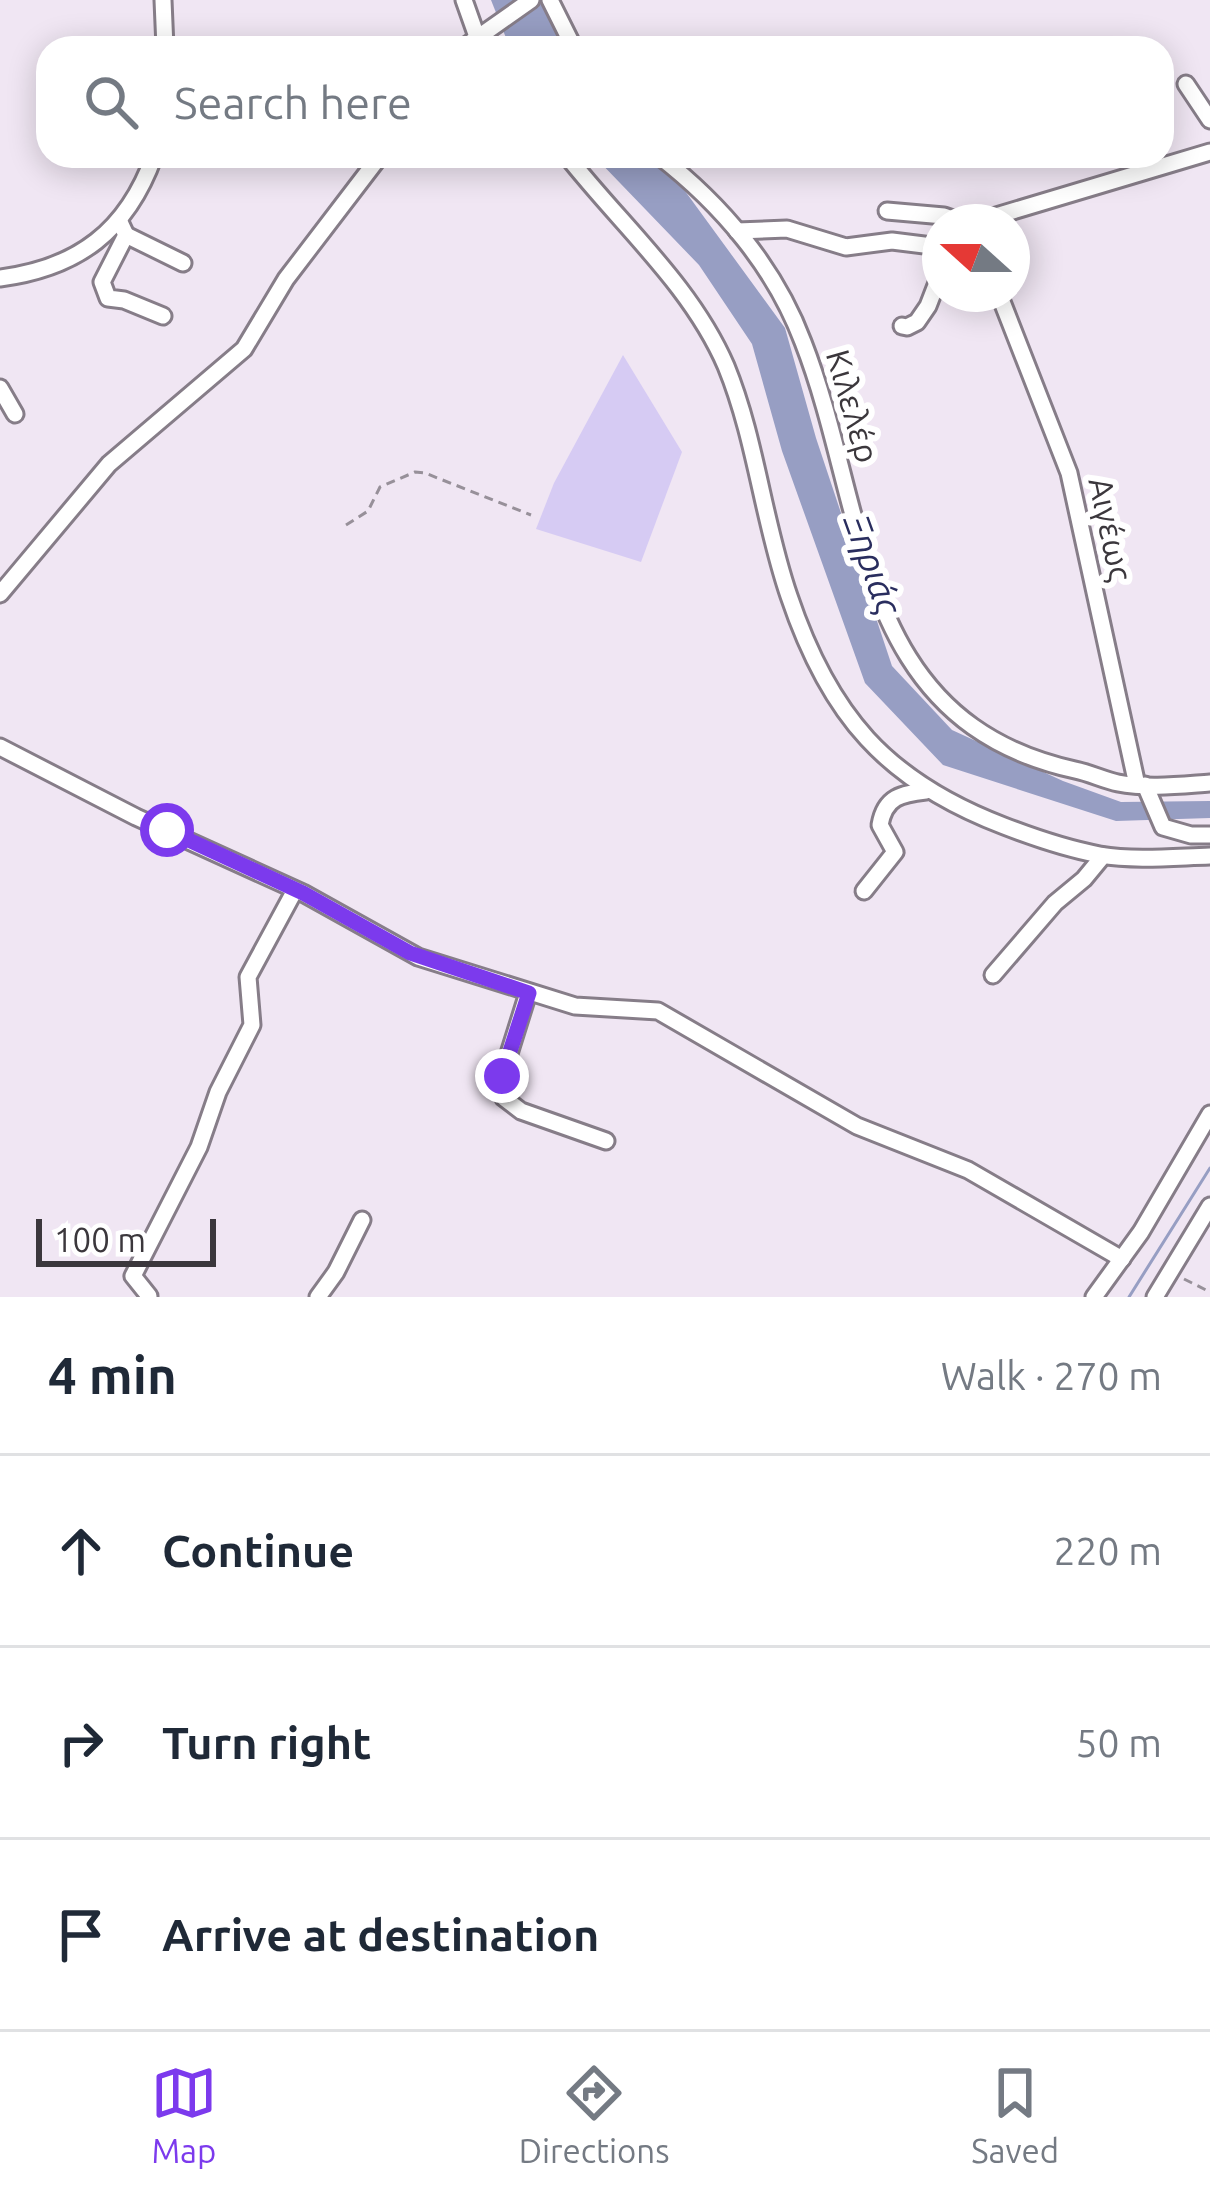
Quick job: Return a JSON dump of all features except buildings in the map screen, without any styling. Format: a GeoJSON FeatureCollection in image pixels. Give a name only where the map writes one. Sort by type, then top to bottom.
{"type":"FeatureCollection","features":[{"type":"Feature","properties":{"kind":"street"},"geometry":{"type":"LineString","coordinates":[[163,0],[164,36]]}},
{"type":"Feature","properties":{"kind":"street"},"geometry":{"type":"LineString","coordinates":[[464,0],[475,36]]}},
{"type":"Feature","properties":{"kind":"street"},"geometry":{"type":"LineString","coordinates":[[483,36],[531,0]]}},
{"type":"Feature","properties":{"kind":"street"},"geometry":{"type":"LineString","coordinates":[[550,0],[568,36]]}},
{"type":"Feature","properties":{"kind":"street"},"geometry":{"type":"LineString","coordinates":[[1186,84],[1210,120]]}},
{"type":"Feature","properties":{"kind":"street"},"geometry":{"type":"LineString","coordinates":[[1174,163],[1210,152]]}},
{"type":"Feature","properties":{"kind":"street"},"geometry":{"type":"LineString","coordinates":[[149,168],[102,282],[108,298],[124,299],[163,316]]}},
{"type":"Feature","properties":{"kind":"street"},"geometry":{"type":"LineString","coordinates":[[0,594],[110,464],[244,349],[286,279],[371,168]]}},
{"type":"Feature","properties":{"kind":"street"},"geometry":{"type":"LineString","coordinates":[[577,168],[705,324],[733,386],[776,556],[807,644],[860,732],[884,758],[927,791],[1036,838],[1101,859],[1210,856]]}},
{"type":"Feature","properties":{"kind":"street","name":"Κιλελέρ"},"geometry":{"type":"LineString","coordinates":[[673,168],[737,231],[785,302],[803,340],[875,592],[910,662],[944,702],[1007,748],[1051,765],[1141,785],[1210,783]]}},
{"type":"Feature","properties":{"kind":"street"},"geometry":{"type":"LineString","coordinates":[[1030,206],[1157,168]]}},
{"type":"Feature","properties":{"kind":"street"},"geometry":{"type":"LineString","coordinates":[[887,211],[922,214]]}},
{"type":"Feature","properties":{"kind":"street"},"geometry":{"type":"LineString","coordinates":[[123,228],[183,263]]}},
{"type":"Feature","properties":{"kind":"street"},"geometry":{"type":"LineString","coordinates":[[0,278],[44,270],[123,228]]}},
{"type":"Feature","properties":{"kind":"street"},"geometry":{"type":"LineString","coordinates":[[737,231],[787,229],[846,247],[892,241],[922,245]]}},
{"type":"Feature","properties":{"kind":"street"},"geometry":{"type":"LineString","coordinates":[[902,326],[917,322],[922,312]]}},
{"type":"Feature","properties":{"kind":"street","name":"Αιγέως"},"geometry":{"type":"LineString","coordinates":[[1006,312],[1069,473],[1141,785],[1160,823],[1181,833],[1210,835]]}},
{"type":"Feature","properties":{"kind":"street"},"geometry":{"type":"LineString","coordinates":[[0,388],[15,414]]}},
{"type":"Feature","properties":{"kind":"street"},"geometry":{"type":"LineString","coordinates":[[0,747],[35,768],[295,890],[410,953],[575,1006],[646,1009],[667,1015],[857,1126],[968,1170],[1122,1259]]}},
{"type":"Feature","properties":{"kind":"street"},"geometry":{"type":"LineString","coordinates":[[864,891],[896,852],[880,824],[887,805],[901,794],[927,791]]}},
{"type":"Feature","properties":{"kind":"street"},"geometry":{"type":"LineString","coordinates":[[992,975],[1054,903],[1101,859]]}},
{"type":"Feature","properties":{"kind":"street"},"geometry":{"type":"LineString","coordinates":[[149,1296],[133,1276],[199,1147],[218,1092],[252,1025],[248,976],[295,890]]}},
{"type":"Feature","properties":{"kind":"street"},"geometry":{"type":"LineString","coordinates":[[529,993],[502,1076],[504,1098],[521,1111],[606,1141]]}},
{"type":"Feature","properties":{"kind":"street"},"geometry":{"type":"LineString","coordinates":[[1094,1297],[1210,1114]]}},
{"type":"Feature","properties":{"kind":"street"},"geometry":{"type":"LineString","coordinates":[[1154,1297],[1210,1206]]}},
{"type":"Feature","properties":{"kind":"street"},"geometry":{"type":"LineString","coordinates":[[318,1297],[337,1272],[362,1220]]}},
{"type":"Feature","properties":{"kind":"path"},"geometry":{"type":"LineString","coordinates":[[346,526],[368,511],[380,487],[415,472],[531,515]]}},
{"type":"Feature","properties":{"kind":"path"},"geometry":{"type":"LineString","coordinates":[[1171,1273],[1210,1292]]}},
{"type":"Feature","properties":{"kind":"water"},"geometry":{"type":"Polygon","coordinates":[[[491,0],[539,0],[558,36],[505,36],[491,0]]]}},
{"type":"Feature","properties":{"kind":"water"},"geometry":{"type":"Polygon","coordinates":[[[606,168],[659,168],[685,191],[785,328],[816,438],[892,666],[952,730],[1121,802],[1210,801],[1210,818],[1116,821],[943,765],[865,683],[782,451],[752,344],[699,265],[606,168]]]}},
{"type":"Feature","properties":{"kind":"waterway"},"geometry":{"type":"LineString","coordinates":[[1129,1297],[1210,1168]]}},
{"type":"Feature","properties":{"kind":"route"},"geometry":{"type":"LineString","coordinates":[[167,830],[303,893],[410,953],[529,993],[502,1076]]}},
{"type":"Feature","properties":{"kind":"water label","name":"Ξηριάς"},"geometry":{"type":"Point","coordinates":[873,564]}}]}
